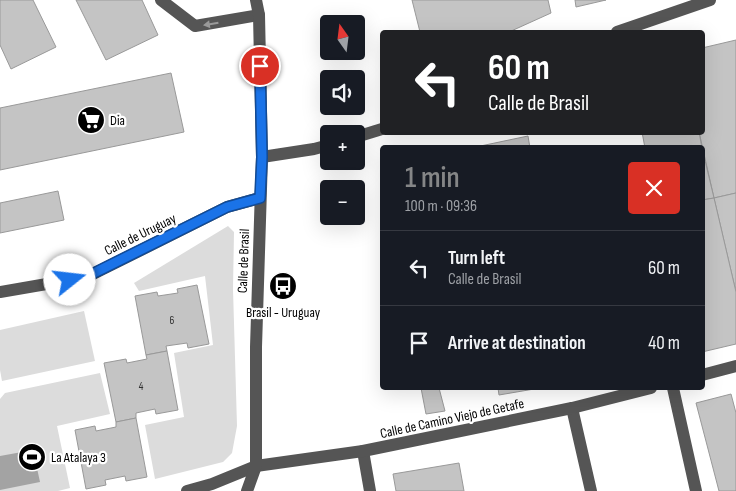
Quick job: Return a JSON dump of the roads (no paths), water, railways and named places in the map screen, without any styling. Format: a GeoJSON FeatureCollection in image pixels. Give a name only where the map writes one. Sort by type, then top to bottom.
{"type":"FeatureCollection","features":[{"type":"Feature","properties":{"kind":"street"},"geometry":{"type":"LineString","coordinates":[[162,0],[196,26],[259,15]]}},
{"type":"Feature","properties":{"kind":"street","name":"Calle de Brasil"},"geometry":{"type":"LineString","coordinates":[[247,491],[256,466],[256,347],[262,157],[259,15],[256,0]]}},
{"type":"Feature","properties":{"kind":"street"},"geometry":{"type":"LineString","coordinates":[[623,30],[710,0]]}},
{"type":"Feature","properties":{"kind":"street"},"geometry":{"type":"LineString","coordinates":[[365,135],[380,131]]}},
{"type":"Feature","properties":{"kind":"street"},"geometry":{"type":"LineString","coordinates":[[262,157],[320,147]]}},
{"type":"Feature","properties":{"kind":"street","name":"Calle de Uruguay"},"geometry":{"type":"LineString","coordinates":[[0,292],[86,277],[227,207],[260,198]]}},
{"type":"Feature","properties":{"kind":"street"},"geometry":{"type":"LineString","coordinates":[[705,373],[736,366]]}},
{"type":"Feature","properties":{"kind":"street","name":"Calle de Camino Viejo de Getafe"},"geometry":{"type":"LineString","coordinates":[[187,491],[212,484],[256,466],[363,451],[572,408],[643,390]]}},
{"type":"Feature","properties":{"kind":"street"},"geometry":{"type":"LineString","coordinates":[[673,390],[696,491]]}},
{"type":"Feature","properties":{"kind":"street"},"geometry":{"type":"LineString","coordinates":[[572,408],[591,491]]}},
{"type":"Feature","properties":{"kind":"street"},"geometry":{"type":"LineString","coordinates":[[363,451],[370,491]]}},
{"type":"Feature","properties":{"kind":"place","name":"Dia"},"geometry":{"type":"Point","coordinates":[91,120]}},
{"type":"Feature","properties":{"kind":"place","name":"Brasil - Uruguay"},"geometry":{"type":"Point","coordinates":[283,286]}},
{"type":"Feature","properties":{"kind":"place","name":"La Atalaya 3"},"geometry":{"type":"Point","coordinates":[32,457]}}]}
